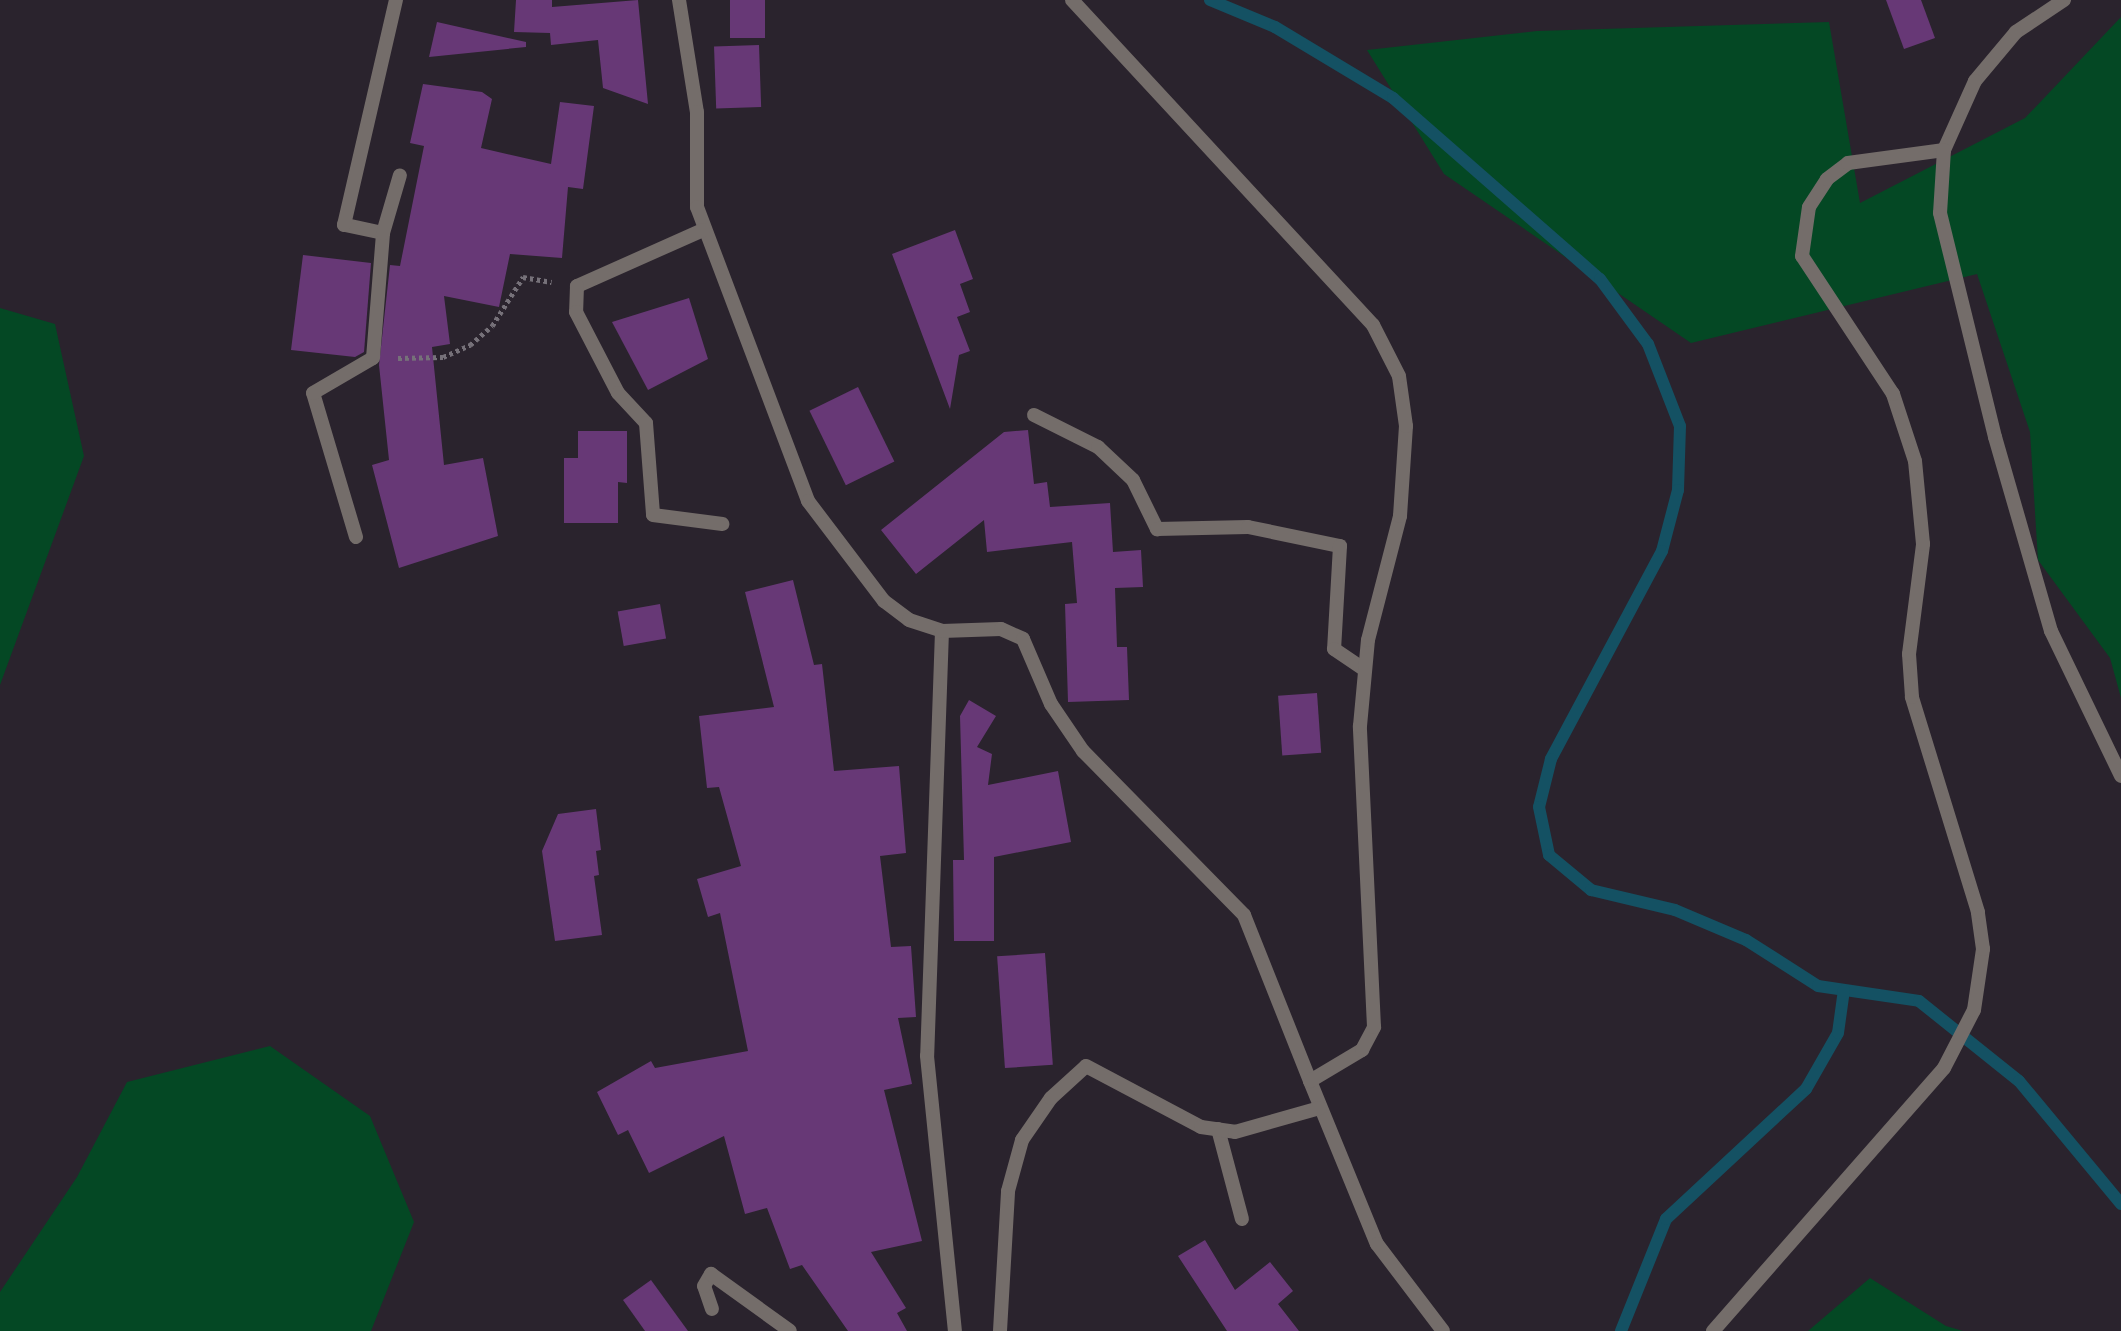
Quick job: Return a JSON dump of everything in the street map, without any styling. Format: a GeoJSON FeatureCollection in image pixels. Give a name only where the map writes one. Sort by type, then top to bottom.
{"type":"FeatureCollection","features":[{"type":"Feature","properties":{"kind":"street"},"geometry":{"type":"LineString","coordinates":[[383,233],[344,225],[396,0]]}},
{"type":"Feature","properties":{"kind":"street"},"geometry":{"type":"LineString","coordinates":[[679,0],[697,112],[697,207],[703,230],[808,500],[884,601],[909,620],[942,631],[1001,629],[1023,639],[1051,704],[1083,751],[1244,915],[1377,1244],[1443,1331]]}},
{"type":"Feature","properties":{"kind":"street"},"geometry":{"type":"LineString","coordinates":[[1072,0],[1373,325],[1399,376],[1406,426],[1400,516],[1365,670],[1360,726],[1374,1027],[1362,1050],[1310,1081]]}},
{"type":"Feature","properties":{"kind":"street"},"geometry":{"type":"LineString","coordinates":[[2064,0],[2016,32],[1975,81],[1944,150],[1940,213],[1995,437],[2052,631],[2121,776]]}},
{"type":"Feature","properties":{"kind":"street"},"geometry":{"type":"LineString","coordinates":[[1713,1331],[1944,1068],[1974,1010],[1983,949],[1978,912],[1912,696],[1909,654],[1923,544],[1915,461],[1893,394],[1802,256],[1809,207],[1847,163],[1944,150]]}},
{"type":"Feature","properties":{"kind":"street"},"geometry":{"type":"LineString","coordinates":[[356,537],[313,393],[373,358],[383,233],[400,175]]}},
{"type":"Feature","properties":{"kind":"street"},"geometry":{"type":"LineString","coordinates":[[703,230],[577,286],[576,312],[618,393],[646,423],[653,515],[722,524]]}},
{"type":"Feature","properties":{"kind":"street"},"geometry":{"type":"LineString","coordinates":[[1034,415],[1098,447],[1133,480],[1157,529],[1248,527],[1340,546],[1334,649],[1365,670]]}},
{"type":"Feature","properties":{"kind":"street"},"geometry":{"type":"LineString","coordinates":[[942,631],[927,1056],[956,1331]]}},
{"type":"Feature","properties":{"kind":"street"},"geometry":{"type":"LineString","coordinates":[[1000,1331],[1008,1191],[1023,1140],[1051,1098],[1086,1066],[1201,1127],[1236,1132],[1320,1108]]}},
{"type":"Feature","properties":{"kind":"street"},"geometry":{"type":"LineString","coordinates":[[1218,1129],[1242,1219]]}},
{"type":"Feature","properties":{"kind":"street"},"geometry":{"type":"LineString","coordinates":[[712,1309],[704,1286],[711,1274],[790,1331]]}},
{"type":"Feature","properties":{"kind":"path"},"geometry":{"type":"LineString","coordinates":[[373,358],[443,357],[470,345],[492,326],[523,277],[577,286]]}},
{"type":"Feature","properties":{"kind":"green space"},"geometry":{"type":"Polygon","coordinates":[[[2121,17],[2121,698],[2110,658],[2038,560],[2030,432],[1977,274],[1691,343],[1444,174],[1367,50],[1537,31],[1829,22],[1860,203],[2025,118],[2121,17]]]}},
{"type":"Feature","properties":{"kind":"green space"},"geometry":{"type":"Polygon","coordinates":[[[0,308],[55,324],[84,456],[0,685],[0,308]]]}},
{"type":"Feature","properties":{"kind":"green space"},"geometry":{"type":"Polygon","coordinates":[[[270,1046],[370,1116],[414,1222],[371,1331],[0,1331],[0,1292],[77,1177],[127,1082],[270,1046]]]}},
{"type":"Feature","properties":{"kind":"green space"},"geometry":{"type":"Polygon","coordinates":[[[1870,1278],[1946,1326],[1963,1331],[1808,1331],[1870,1278]]]}},
{"type":"Feature","properties":{"kind":"building"},"geometry":{"type":"Polygon","coordinates":[[[516,0],[552,0],[552,7],[638,0],[648,104],[603,88],[598,40],[551,45],[550,33],[514,32],[516,0]]]}},
{"type":"Feature","properties":{"kind":"building"},"geometry":{"type":"Polygon","coordinates":[[[730,0],[765,0],[765,38],[730,38],[730,0]]]}},
{"type":"Feature","properties":{"kind":"building"},"geometry":{"type":"Polygon","coordinates":[[[1886,0],[1921,0],[1935,38],[1904,49],[1886,0]]]}},
{"type":"Feature","properties":{"kind":"building"},"geometry":{"type":"Polygon","coordinates":[[[437,22],[526,42],[526,47],[429,57],[437,22]]]}},
{"type":"Feature","properties":{"kind":"building"},"geometry":{"type":"Polygon","coordinates":[[[759,45],[761,107],[716,109],[714,47],[759,45]]]}},
{"type":"Feature","properties":{"kind":"building"},"geometry":{"type":"Polygon","coordinates":[[[423,84],[482,92],[492,99],[481,148],[551,164],[560,102],[594,106],[583,189],[568,187],[562,258],[510,254],[499,307],[444,296],[450,344],[432,347],[444,465],[483,458],[498,536],[399,568],[372,465],[389,460],[379,365],[390,265],[400,266],[424,146],[410,143],[423,84]]]}},
{"type":"Feature","properties":{"kind":"building"},"geometry":{"type":"Polygon","coordinates":[[[955,230],[973,279],[960,284],[970,312],[957,317],[970,351],[959,355],[950,409],[892,254],[955,230]]]}},
{"type":"Feature","properties":{"kind":"building"},"geometry":{"type":"Polygon","coordinates":[[[303,255],[371,263],[364,352],[355,357],[291,350],[303,255]]]}},
{"type":"Feature","properties":{"kind":"building"},"geometry":{"type":"Polygon","coordinates":[[[689,298],[708,359],[648,390],[612,322],[689,298]]]}},
{"type":"Feature","properties":{"kind":"building"},"geometry":{"type":"Polygon","coordinates":[[[858,387],[894,462],[846,485],[809,411],[858,387]]]}},
{"type":"Feature","properties":{"kind":"building"},"geometry":{"type":"Polygon","coordinates":[[[1028,430],[1034,484],[1047,482],[1050,507],[1110,503],[1113,552],[1141,550],[1143,587],[1115,588],[1117,647],[1127,647],[1129,700],[1068,702],[1065,604],[1077,603],[1072,542],[987,552],[984,520],[916,574],[881,530],[1004,432],[1028,430]]]}},
{"type":"Feature","properties":{"kind":"building"},"geometry":{"type":"Polygon","coordinates":[[[578,431],[627,431],[627,483],[618,482],[618,523],[564,523],[564,458],[578,458],[578,431]]]}},
{"type":"Feature","properties":{"kind":"building"},"geometry":{"type":"Polygon","coordinates":[[[793,580],[814,665],[822,664],[834,771],[899,766],[906,853],[880,856],[891,947],[911,946],[916,1017],[898,1018],[912,1084],[884,1090],[922,1241],[871,1252],[906,1308],[897,1313],[907,1331],[848,1331],[802,1265],[790,1269],[767,1208],[745,1214],[724,1136],[649,1173],[628,1130],[618,1135],[597,1092],[651,1061],[655,1068],[748,1051],[720,913],[708,917],[697,879],[741,866],[719,787],[707,788],[699,716],[774,707],[745,592],[793,580]]]}},
{"type":"Feature","properties":{"kind":"building"},"geometry":{"type":"Polygon","coordinates":[[[660,604],[666,638],[624,646],[618,611],[660,604]]]}},
{"type":"Feature","properties":{"kind":"building"},"geometry":{"type":"Polygon","coordinates":[[[1317,693],[1321,753],[1282,756],[1278,696],[1317,693]]]}},
{"type":"Feature","properties":{"kind":"building"},"geometry":{"type":"Polygon","coordinates":[[[969,700],[996,716],[977,747],[992,754],[988,785],[1058,771],[1071,842],[994,857],[994,941],[954,941],[953,860],[964,860],[960,716],[969,700]]]}},
{"type":"Feature","properties":{"kind":"building"},"geometry":{"type":"Polygon","coordinates":[[[596,809],[601,850],[596,851],[599,875],[594,876],[602,935],[555,941],[542,851],[558,814],[596,809]]]}},
{"type":"Feature","properties":{"kind":"building"},"geometry":{"type":"Polygon","coordinates":[[[1045,953],[1053,1065],[1005,1068],[997,956],[1045,953]]]}},
{"type":"Feature","properties":{"kind":"building"},"geometry":{"type":"Polygon","coordinates":[[[1205,1240],[1235,1290],[1270,1262],[1293,1291],[1278,1304],[1299,1331],[1227,1331],[1178,1256],[1205,1240]]]}},
{"type":"Feature","properties":{"kind":"building"},"geometry":{"type":"Polygon","coordinates":[[[651,1280],[688,1331],[645,1331],[623,1300],[651,1280]]]}},
{"type":"Feature","properties":{"kind":"waterway"},"geometry":{"type":"LineString","coordinates":[[1210,0],[1275,27],[1393,98],[1600,279],[1648,344],[1680,426],[1678,490],[1662,551],[1551,759],[1539,807],[1549,855],[1591,890],[1675,910],[1746,940],[1818,986],[1919,1001],[2019,1081],[2121,1204]]}},
{"type":"Feature","properties":{"kind":"waterway"},"geometry":{"type":"LineString","coordinates":[[1621,1331],[1666,1219],[1806,1089],[1838,1033],[1844,990]]}}]}
